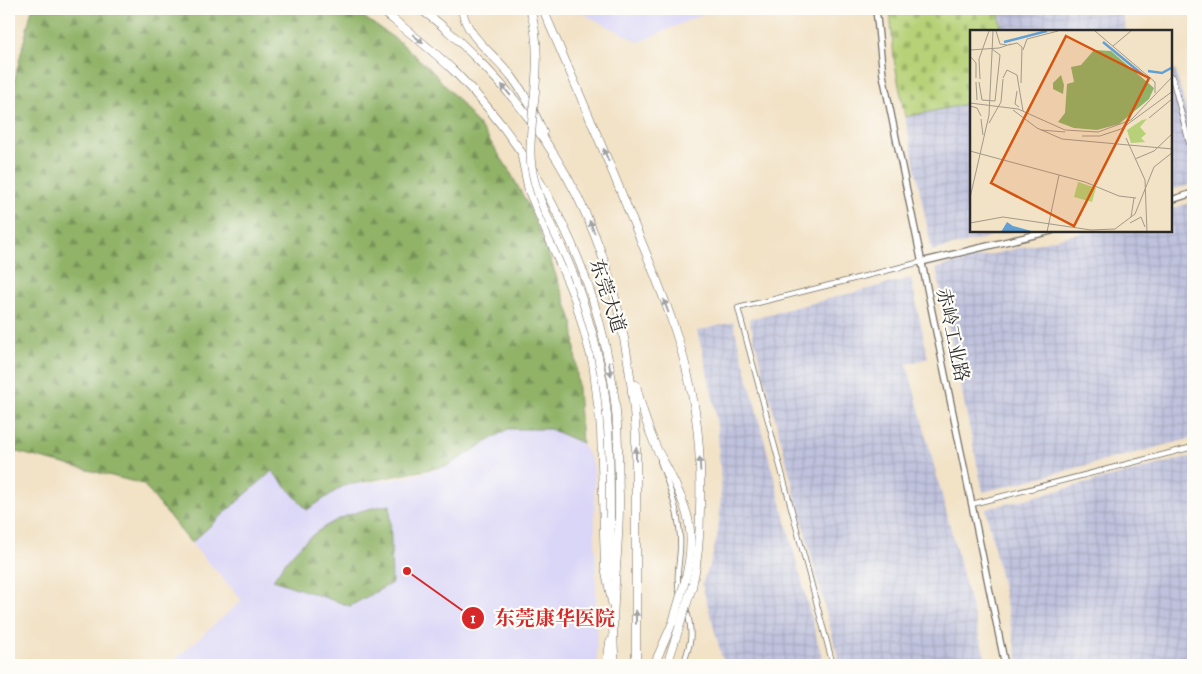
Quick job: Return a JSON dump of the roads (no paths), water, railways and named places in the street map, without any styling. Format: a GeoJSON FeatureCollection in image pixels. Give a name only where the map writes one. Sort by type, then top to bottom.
{"type":"FeatureCollection","features":[{"type":"Feature","properties":{"kind":"highway","name":"东莞大道"},"geometry":{"type":"LineString","coordinates":[[380,9],[455,72],[492,114],[520,150],[542,185],[569,235],[597,313],[608,357],[615,403],[619,507],[617,566],[613,607],[615,665]]}},
{"type":"Feature","properties":{"kind":"highway","name":"东莞大道"},"geometry":{"type":"LineString","coordinates":[[420,9],[450,34],[500,84],[548,145],[565,172],[592,227],[607,270],[626,346],[634,399],[636,436],[636,665]]}},
{"type":"Feature","properties":{"kind":"highway"},"geometry":{"type":"LineString","coordinates":[[462,9],[468,27],[475,37],[511,76],[523,94],[540,125],[548,145]]}},
{"type":"Feature","properties":{"kind":"highway"},"geometry":{"type":"LineString","coordinates":[[530,9],[537,56],[530,141],[535,184],[542,206],[575,278],[591,328],[603,382],[609,434],[613,607]]}},
{"type":"Feature","properties":{"kind":"highway"},"geometry":{"type":"LineString","coordinates":[[544,10],[579,89],[675,329],[696,417],[700,455],[698,562],[668,662]]}},
{"type":"Feature","properties":{"kind":"highway"},"geometry":{"type":"LineString","coordinates":[[520,150],[529,191],[575,299],[593,363],[602,429],[605,566],[613,607]]}},
{"type":"Feature","properties":{"kind":"highway"},"geometry":{"type":"LineString","coordinates":[[626,346],[646,422],[656,448],[678,488],[686,509],[691,525],[691,551]]}},
{"type":"Feature","properties":{"kind":"highway"},"geometry":{"type":"LineString","coordinates":[[654,665],[673,622],[685,581],[700,513]]}},
{"type":"Feature","properties":{"kind":"highway"},"geometry":{"type":"LineString","coordinates":[[607,665],[613,618]]}},
{"type":"Feature","properties":{"kind":"street","name":"赤岭工业路"},"geometry":{"type":"LineString","coordinates":[[876,9],[883,75],[1005,665]]}},
{"type":"Feature","properties":{"kind":"street"},"geometry":{"type":"LineString","coordinates":[[1172,77],[1193,158]]}},
{"type":"Feature","properties":{"kind":"street"},"geometry":{"type":"LineString","coordinates":[[1172,200],[1193,193]]}},
{"type":"Feature","properties":{"kind":"street"},"geometry":{"type":"LineString","coordinates":[[833,665],[738,308],[1047,232]]}},
{"type":"Feature","properties":{"kind":"street"},"geometry":{"type":"LineString","coordinates":[[972,504],[1193,447]]}},
{"type":"Feature","properties":{"kind":"street"},"geometry":{"type":"LineString","coordinates":[[656,448],[678,516],[680,539],[677,570],[679,592],[690,620],[691,641],[682,665]]}},
{"type":"Feature","properties":{"kind":"place","name":"东莞康华医院"},"geometry":{"type":"Point","coordinates":[407,571]}}]}
